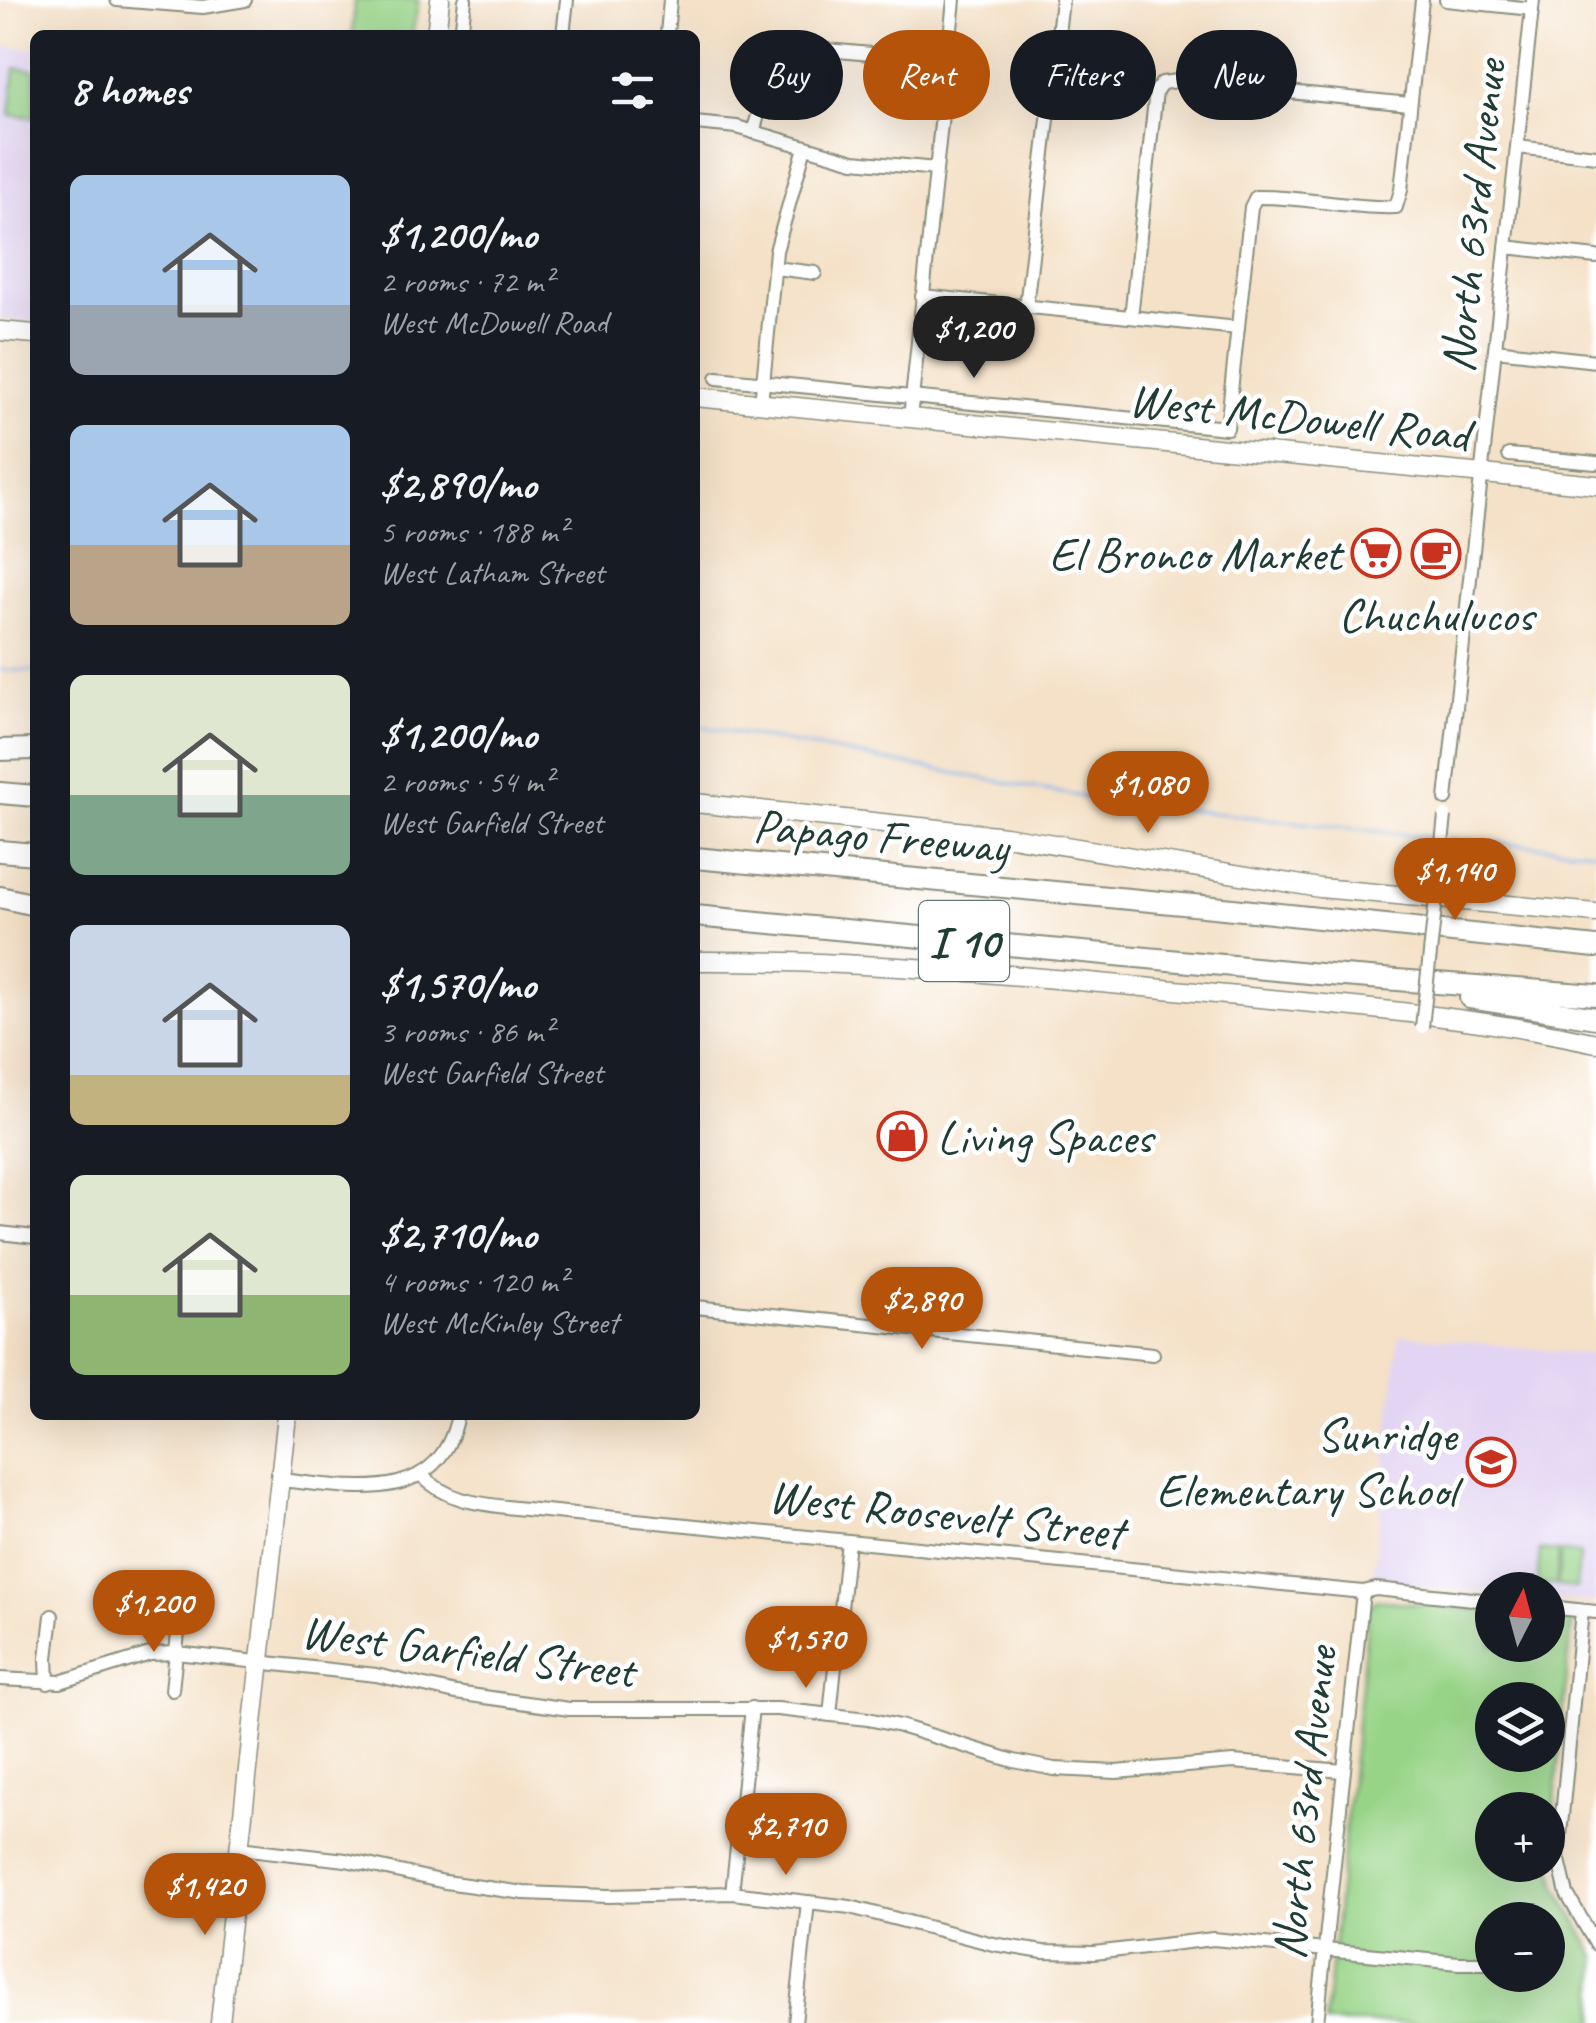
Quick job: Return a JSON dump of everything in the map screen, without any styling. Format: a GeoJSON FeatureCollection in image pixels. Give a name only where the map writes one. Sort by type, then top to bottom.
{"type":"FeatureCollection","features":[{"type":"Feature","properties":{"kind":"highway"},"geometry":{"type":"LineString","coordinates":[[0,750],[30,749]]}},
{"type":"Feature","properties":{"kind":"highway"},"geometry":{"type":"LineString","coordinates":[[0,793],[30,796]]}},
{"type":"Feature","properties":{"kind":"highway"},"geometry":{"type":"LineString","coordinates":[[0,850],[30,853]]}},
{"type":"Feature","properties":{"kind":"highway","name":"Papago Freeway"},"geometry":{"type":"LineString","coordinates":[[700,858],[1596,947]]}},
{"type":"Feature","properties":{"kind":"highway"},"geometry":{"type":"LineString","coordinates":[[0,897],[30,904]]}},
{"type":"Feature","properties":{"kind":"highway","name":"Papago Freeway"},"geometry":{"type":"LineString","coordinates":[[700,916],[1330,975],[1596,995]]}},
{"type":"Feature","properties":{"kind":"highway"},"geometry":{"type":"LineString","coordinates":[[1536,941],[1596,934]]}},
{"type":"Feature","properties":{"kind":"highway"},"geometry":{"type":"LineString","coordinates":[[1330,975],[1596,1018]]}},
{"type":"Feature","properties":{"kind":"main road"},"geometry":{"type":"LineString","coordinates":[[437,30],[440,0]]}},
{"type":"Feature","properties":{"kind":"main road"},"geometry":{"type":"LineString","coordinates":[[0,331],[30,334]]}},
{"type":"Feature","properties":{"kind":"main road","name":"West McDowell Road"},"geometry":{"type":"LineString","coordinates":[[700,398],[1596,485]]}},
{"type":"Feature","properties":{"kind":"main road"},"geometry":{"type":"LineString","coordinates":[[700,804],[1005,836],[1320,888],[1596,913]]}},
{"type":"Feature","properties":{"kind":"main road"},"geometry":{"type":"LineString","coordinates":[[700,962],[855,962],[1066,980],[1438,1015],[1596,1043]]}},
{"type":"Feature","properties":{"kind":"main road"},"geometry":{"type":"LineString","coordinates":[[220,2023],[286,1420]]}},
{"type":"Feature","properties":{"kind":"street"},"geometry":{"type":"LineString","coordinates":[[117,0],[203,6],[244,0]]}},
{"type":"Feature","properties":{"kind":"street"},"geometry":{"type":"LineString","coordinates":[[462,30],[465,0]]}},
{"type":"Feature","properties":{"kind":"street"},"geometry":{"type":"LineString","coordinates":[[564,30],[567,0]]}},
{"type":"Feature","properties":{"kind":"street"},"geometry":{"type":"LineString","coordinates":[[667,30],[670,0]]}},
{"type":"Feature","properties":{"kind":"street"},"geometry":{"type":"LineString","coordinates":[[951,30],[954,0]]}},
{"type":"Feature","properties":{"kind":"street"},"geometry":{"type":"LineString","coordinates":[[1026,307],[1062,0]]}},
{"type":"Feature","properties":{"kind":"street"},"geometry":{"type":"LineString","coordinates":[[922,296],[1238,328],[1251,207],[1256,197],[1396,206],[1422,0]]}},
{"type":"Feature","properties":{"kind":"street"},"geometry":{"type":"LineString","coordinates":[[1446,0],[1532,5]]}},
{"type":"Feature","properties":{"kind":"street","name":"North 63rd Avenue"},"geometry":{"type":"LineString","coordinates":[[1446,798],[1532,5]]}},
{"type":"Feature","properties":{"kind":"street"},"geometry":{"type":"LineString","coordinates":[[754,132],[777,53],[783,46],[863,53]]}},
{"type":"Feature","properties":{"kind":"street"},"geometry":{"type":"LineString","coordinates":[[1132,317],[1156,91],[1162,83],[1177,80],[1410,104]]}},
{"type":"Feature","properties":{"kind":"street"},"geometry":{"type":"LineString","coordinates":[[910,418],[941,120]]}},
{"type":"Feature","properties":{"kind":"street"},"geometry":{"type":"LineString","coordinates":[[700,123],[737,127],[854,161],[936,169]]}},
{"type":"Feature","properties":{"kind":"street"},"geometry":{"type":"LineString","coordinates":[[761,404],[779,235],[806,147]]}},
{"type":"Feature","properties":{"kind":"street"},"geometry":{"type":"LineString","coordinates":[[1517,147],[1596,156]]}},
{"type":"Feature","properties":{"kind":"street"},"geometry":{"type":"LineString","coordinates":[[1506,246],[1596,257]]}},
{"type":"Feature","properties":{"kind":"street"},"geometry":{"type":"LineString","coordinates":[[774,268],[814,272]]}},
{"type":"Feature","properties":{"kind":"street","name":"West McDowell Road"},"geometry":{"type":"LineString","coordinates":[[717,378],[1228,428],[1238,328]]}},
{"type":"Feature","properties":{"kind":"street"},"geometry":{"type":"LineString","coordinates":[[1495,350],[1596,360]]}},
{"type":"Feature","properties":{"kind":"street","name":"West McDowell Road"},"geometry":{"type":"LineString","coordinates":[[1509,455],[1596,463]]}},
{"type":"Feature","properties":{"kind":"street"},"geometry":{"type":"LineString","coordinates":[[1422,1026],[1445,816]]}},
{"type":"Feature","properties":{"kind":"street"},"geometry":{"type":"LineString","coordinates":[[0,1233],[30,1236]]}},
{"type":"Feature","properties":{"kind":"street"},"geometry":{"type":"LineString","coordinates":[[700,1308],[1153,1354]]}},
{"type":"Feature","properties":{"kind":"street"},"geometry":{"type":"LineString","coordinates":[[280,1480],[373,1489],[393,1486],[424,1471],[446,1450],[456,1420]]}},
{"type":"Feature","properties":{"kind":"street","name":"West Roosevelt Street"},"geometry":{"type":"LineString","coordinates":[[424,1471],[440,1492],[515,1508],[1362,1592],[1376,1589],[1475,1599]]}},
{"type":"Feature","properties":{"kind":"street"},"geometry":{"type":"LineString","coordinates":[[830,1715],[848,1541]]}},
{"type":"Feature","properties":{"kind":"street","name":"North 63rd Avenue"},"geometry":{"type":"LineString","coordinates":[[1318,2023],[1362,1592]]}},
{"type":"Feature","properties":{"kind":"street"},"geometry":{"type":"LineString","coordinates":[[1589,1611],[1558,1845],[1564,1886],[1590,1920],[1596,1944]]}},
{"type":"Feature","properties":{"kind":"street"},"geometry":{"type":"LineString","coordinates":[[48,1683],[52,1616]]}},
{"type":"Feature","properties":{"kind":"street"},"geometry":{"type":"LineString","coordinates":[[172,1690],[179,1624]]}},
{"type":"Feature","properties":{"kind":"street","name":"West Garfield Street"},"geometry":{"type":"LineString","coordinates":[[0,1679],[48,1683],[150,1654],[176,1653],[376,1674],[456,1693],[557,1708],[621,1712],[752,1708],[830,1715],[882,1722],[1014,1761],[1054,1768],[1116,1772],[1233,1762],[1344,1771]]}},
{"type":"Feature","properties":{"kind":"street"},"geometry":{"type":"LineString","coordinates":[[732,1893],[752,1708]]}},
{"type":"Feature","properties":{"kind":"street"},"geometry":{"type":"LineString","coordinates":[[239,1848],[346,1860],[445,1882],[536,1894],[732,1893],[808,1902],[870,1911],[1043,1952],[1094,1953],[1213,1939],[1475,1963]]}},
{"type":"Feature","properties":{"kind":"street"},"geometry":{"type":"LineString","coordinates":[[795,2023],[808,1902]]}},
{"type":"Feature","properties":{"kind":"shaded area"},"geometry":{"type":"Polygon","coordinates":[[[0,46],[30,49],[30,322],[0,319],[0,46]]]}},
{"type":"Feature","properties":{"kind":"shaded area","name":"Sunridge Elementary School"},"geometry":{"type":"Polygon","coordinates":[[[1399,1335],[1596,1355],[1596,1603],[1565,1600],[1565,1572],[1475,1572],[1475,1591],[1387,1583],[1376,1576],[1399,1335]]]}},
{"type":"Feature","properties":{"kind":"green space"},"geometry":{"type":"Polygon","coordinates":[[[355,0],[419,0],[413,30],[352,30],[355,0]]]}},
{"type":"Feature","properties":{"kind":"green space"},"geometry":{"type":"Polygon","coordinates":[[[15,68],[30,70],[30,117],[10,115],[15,68]]]}},
{"type":"Feature","properties":{"kind":"green space"},"geometry":{"type":"Polygon","coordinates":[[[1540,1550],[1559,1552],[1557,1572],[1538,1572],[1540,1550]]]}},
{"type":"Feature","properties":{"kind":"green space"},"geometry":{"type":"Polygon","coordinates":[[[1561,1552],[1580,1554],[1576,1588],[1565,1587],[1565,1572],[1559,1572],[1561,1552]]]}},
{"type":"Feature","properties":{"kind":"green space"},"geometry":{"type":"Polygon","coordinates":[[[1377,1600],[1475,1609],[1475,1662],[1565,1662],[1565,1621],[1572,1622],[1565,1694],[1565,1682],[1475,1682],[1475,1772],[1557,1772],[1556,1792],[1475,1792],[1475,1882],[1556,1882],[1596,1957],[1596,2023],[1325,2023],[1369,1607],[1377,1600]]]}},
{"type":"Feature","properties":{"kind":"waterway"},"geometry":{"type":"LineString","coordinates":[[0,670],[30,671]]}},
{"type":"Feature","properties":{"kind":"waterway"},"geometry":{"type":"LineString","coordinates":[[700,726],[1093,799],[1435,838]]}},
{"type":"Feature","properties":{"kind":"waterway"},"geometry":{"type":"LineString","coordinates":[[1448,839],[1596,851]]}},
{"type":"Feature","properties":{"kind":"place","name":"El Bronco Market"},"geometry":{"type":"Point","coordinates":[1376,553]}},
{"type":"Feature","properties":{"kind":"place","name":"Chuchulucos"},"geometry":{"type":"Point","coordinates":[1436,554]}},
{"type":"Feature","properties":{"kind":"place","name":"Living Spaces"},"geometry":{"type":"Point","coordinates":[902,1136]}},
{"type":"Feature","properties":{"kind":"place","name":"Sunridge Elementary School"},"geometry":{"type":"Point","coordinates":[1491,1462]}}]}
